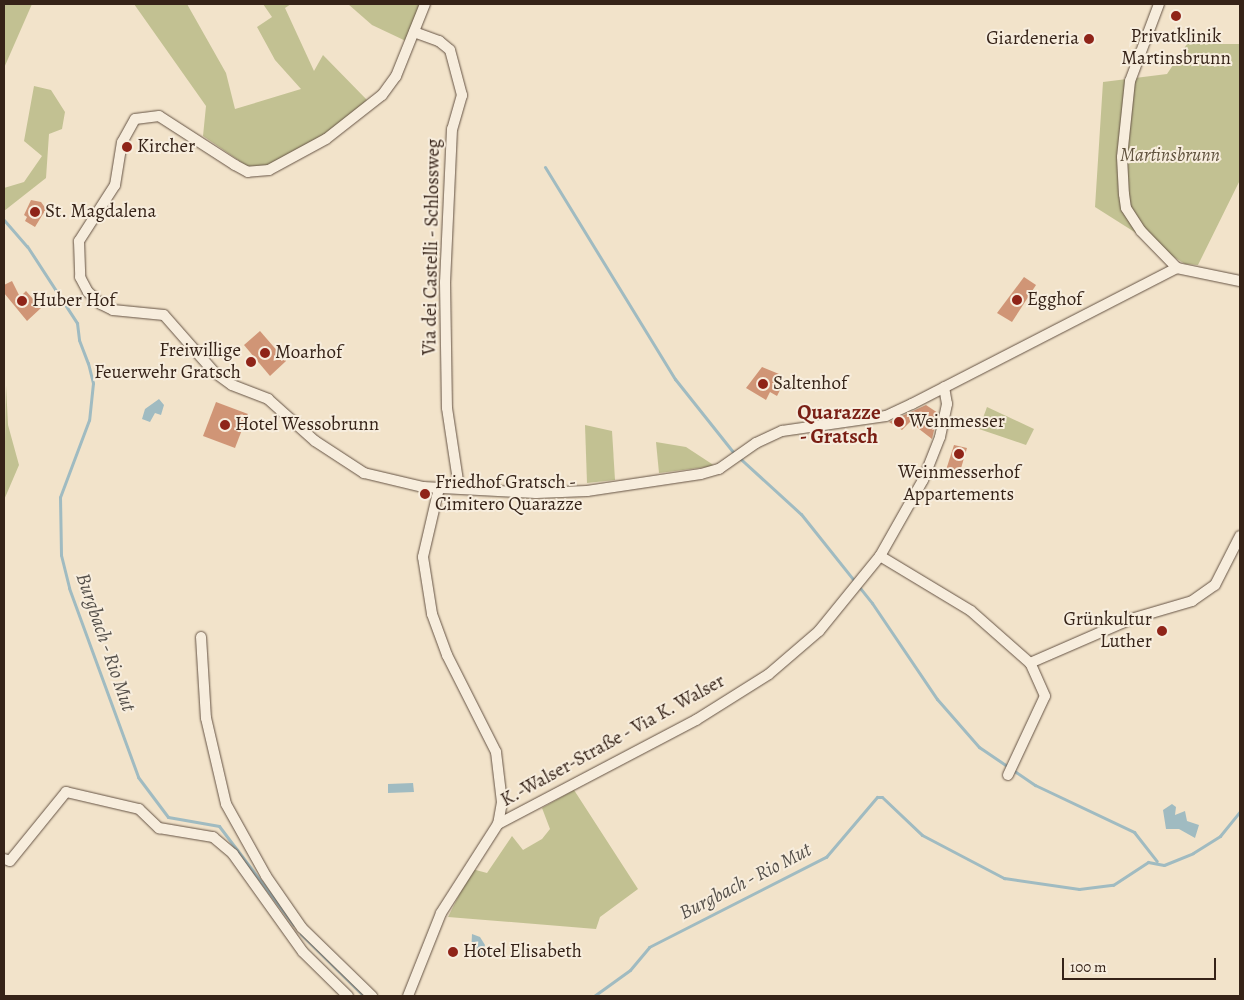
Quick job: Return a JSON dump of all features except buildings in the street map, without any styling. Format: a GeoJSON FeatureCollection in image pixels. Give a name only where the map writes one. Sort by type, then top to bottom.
{"type":"FeatureCollection","features":[{"type":"Feature","properties":{"kind":"street"},"geometry":{"type":"LineString","coordinates":[[425,4],[396,76],[382,95],[326,139],[269,170],[248,172],[159,116],[135,119],[122,142],[115,185],[83,229],[77,262],[88,292],[102,304],[113,310],[164,316],[214,372],[232,385],[268,399],[346,464],[389,480],[439,488],[459,487],[536,493],[587,491],[701,474],[739,456],[782,431],[886,416],[1177,268]]}},
{"type":"Feature","properties":{"kind":"street"},"geometry":{"type":"LineString","coordinates":[[1159,4],[1132,74],[1122,157],[1126,208],[1142,231],[1177,268],[1240,281]]}},
{"type":"Feature","properties":{"kind":"street","name":"Via dei Castelli - Schlossweg"},"geometry":{"type":"LineString","coordinates":[[414,32],[439,41],[450,50],[462,94],[452,129],[445,282],[447,408],[459,487]]}},
{"type":"Feature","properties":{"kind":"street","name":"K.-Walser-Straße - Via K. Walser"},"geometry":{"type":"LineString","coordinates":[[408,996],[441,913],[498,824],[664,738],[768,674],[819,631],[880,556],[923,480],[940,437],[947,404],[944,388]]}},
{"type":"Feature","properties":{"kind":"street"},"geometry":{"type":"LineString","coordinates":[[439,488],[423,556],[432,614],[447,655],[496,752],[502,802],[498,824]]}},
{"type":"Feature","properties":{"kind":"street"},"geometry":{"type":"LineString","coordinates":[[1030,664],[1131,619],[1192,601],[1215,585],[1240,536]]}},
{"type":"Feature","properties":{"kind":"street"},"geometry":{"type":"LineString","coordinates":[[880,556],[972,611],[1030,664],[1045,696],[1008,775]]}},
{"type":"Feature","properties":{"kind":"street"},"geometry":{"type":"LineString","coordinates":[[201,637],[206,718],[226,804],[266,876],[302,928],[372,996]]}},
{"type":"Feature","properties":{"kind":"street"},"geometry":{"type":"LineString","coordinates":[[4,859],[10,861],[66,792],[139,809],[159,828],[214,837],[233,854],[303,952],[348,996]]}},
{"type":"Feature","properties":{"kind":"green space"},"geometry":{"type":"Polygon","coordinates":[[[4,4],[32,4],[4,68],[4,4]]]}},
{"type":"Feature","properties":{"kind":"green space"},"geometry":{"type":"Polygon","coordinates":[[[134,4],[187,4],[226,73],[235,109],[301,89],[275,60],[257,27],[272,17],[263,4],[291,4],[285,8],[314,71],[323,55],[367,100],[320,141],[267,166],[247,166],[203,136],[206,106],[134,4]]]}},
{"type":"Feature","properties":{"kind":"green space"},"geometry":{"type":"Polygon","coordinates":[[[348,4],[419,4],[408,42],[372,25],[348,4]]]}},
{"type":"Feature","properties":{"kind":"green space","name":"Martinsbrunn"},"geometry":{"type":"Polygon","coordinates":[[[1187,44],[1240,44],[1240,180],[1198,265],[1185,264],[1095,207],[1103,82],[1167,74],[1187,44]]]}},
{"type":"Feature","properties":{"kind":"green space"},"geometry":{"type":"Polygon","coordinates":[[[34,86],[51,90],[65,112],[62,129],[49,134],[46,178],[4,211],[4,188],[24,182],[42,156],[24,141],[34,86]]]}},
{"type":"Feature","properties":{"kind":"green space"},"geometry":{"type":"Polygon","coordinates":[[[6,385],[8,425],[19,465],[4,500],[6,385]]]}},
{"type":"Feature","properties":{"kind":"green space"},"geometry":{"type":"Polygon","coordinates":[[[987,407],[1034,429],[1026,445],[979,429],[987,407]]]}},
{"type":"Feature","properties":{"kind":"green space"},"geometry":{"type":"Polygon","coordinates":[[[585,425],[612,431],[615,480],[587,483],[585,425]]]}},
{"type":"Feature","properties":{"kind":"green space"},"geometry":{"type":"Polygon","coordinates":[[[656,442],[686,447],[715,466],[659,473],[656,442]]]}},
{"type":"Feature","properties":{"kind":"green space"},"geometry":{"type":"Polygon","coordinates":[[[574,790],[638,889],[600,917],[596,929],[448,917],[472,869],[487,873],[512,836],[523,850],[542,839],[550,829],[542,808],[574,790]]]}},
{"type":"Feature","properties":{"kind":"water"},"geometry":{"type":"Polygon","coordinates":[[[159,399],[164,405],[161,415],[155,413],[150,422],[142,419],[145,409],[159,399]]]}},
{"type":"Feature","properties":{"kind":"water"},"geometry":{"type":"Polygon","coordinates":[[[413,783],[414,792],[388,793],[388,784],[413,783]]]}},
{"type":"Feature","properties":{"kind":"water"},"geometry":{"type":"Polygon","coordinates":[[[1172,804],[1176,807],[1175,815],[1185,811],[1187,821],[1199,825],[1195,838],[1179,829],[1166,829],[1163,810],[1172,804]]]}},
{"type":"Feature","properties":{"kind":"water"},"geometry":{"type":"Polygon","coordinates":[[[472,934],[480,937],[485,945],[481,959],[471,955],[472,934]]]}},
{"type":"Feature","properties":{"kind":"waterway"},"geometry":{"type":"LineString","coordinates":[[545,167],[675,379],[733,452],[801,514],[872,603],[937,699],[979,747],[1035,785],[1134,832],[1157,861]]}},
{"type":"Feature","properties":{"kind":"waterway","name":"Burgbach - Rio Mut"},"geometry":{"type":"LineString","coordinates":[[4,220],[27,246],[77,323],[79,340],[93,383],[89,420],[60,497],[61,555],[69,588],[138,777],[168,817],[219,826],[294,925]]}},
{"type":"Feature","properties":{"kind":"waterway","name":"Burgbach - Rio Mut"},"geometry":{"type":"LineString","coordinates":[[594,996],[630,970],[649,947],[826,857],[877,797],[882,797],[922,835],[1004,878],[1079,889],[1113,885],[1148,862],[1164,865],[1193,853],[1220,836],[1240,811]]}},
{"type":"Feature","properties":{"kind":"waterway","name":"Burgbach - Rio Mut"},"geometry":{"type":"LineString","coordinates":[[301,934],[364,996]]}},
{"type":"Feature","properties":{"kind":"place","name":"Privatklinik Martinsbrunn"},"geometry":{"type":"Point","coordinates":[1176,16]}},
{"type":"Feature","properties":{"kind":"place","name":"Giardeneria"},"geometry":{"type":"Point","coordinates":[1089,39]}},
{"type":"Feature","properties":{"kind":"place","name":"Kircher"},"geometry":{"type":"Point","coordinates":[127,147]}},
{"type":"Feature","properties":{"kind":"place","name":"St. Magdalena"},"geometry":{"type":"Point","coordinates":[35,212]}},
{"type":"Feature","properties":{"kind":"place","name":"Egghof"},"geometry":{"type":"Point","coordinates":[1017,300]}},
{"type":"Feature","properties":{"kind":"place","name":"Huber Hof"},"geometry":{"type":"Point","coordinates":[22,301]}},
{"type":"Feature","properties":{"kind":"place","name":"Moarhof"},"geometry":{"type":"Point","coordinates":[265,353]}},
{"type":"Feature","properties":{"kind":"place","name":"Freiwillige Feuerwehr Gratsch"},"geometry":{"type":"Point","coordinates":[251,362]}},
{"type":"Feature","properties":{"kind":"place","name":"Saltenhof"},"geometry":{"type":"Point","coordinates":[763,384]}},
{"type":"Feature","properties":{"kind":"place","name":"Weinmesser"},"geometry":{"type":"Point","coordinates":[899,422]}},
{"type":"Feature","properties":{"kind":"place","name":"Hotel Wessobrunn"},"geometry":{"type":"Point","coordinates":[225,425]}},
{"type":"Feature","properties":{"kind":"place","name":"Weinmesserhof Appartements"},"geometry":{"type":"Point","coordinates":[959,454]}},
{"type":"Feature","properties":{"kind":"place","name":"Friedhof Gratsch - Cimitero Quarazze"},"geometry":{"type":"Point","coordinates":[425,494]}},
{"type":"Feature","properties":{"kind":"place","name":"Grünkultur Luther"},"geometry":{"type":"Point","coordinates":[1162,631]}},
{"type":"Feature","properties":{"kind":"place","name":"Hotel Elisabeth"},"geometry":{"type":"Point","coordinates":[453,952]}},
{"type":"Feature","properties":{"kind":"district","name":"Quarazze - Gratsch"},"geometry":{"type":"Point","coordinates":[839,424]}}]}
